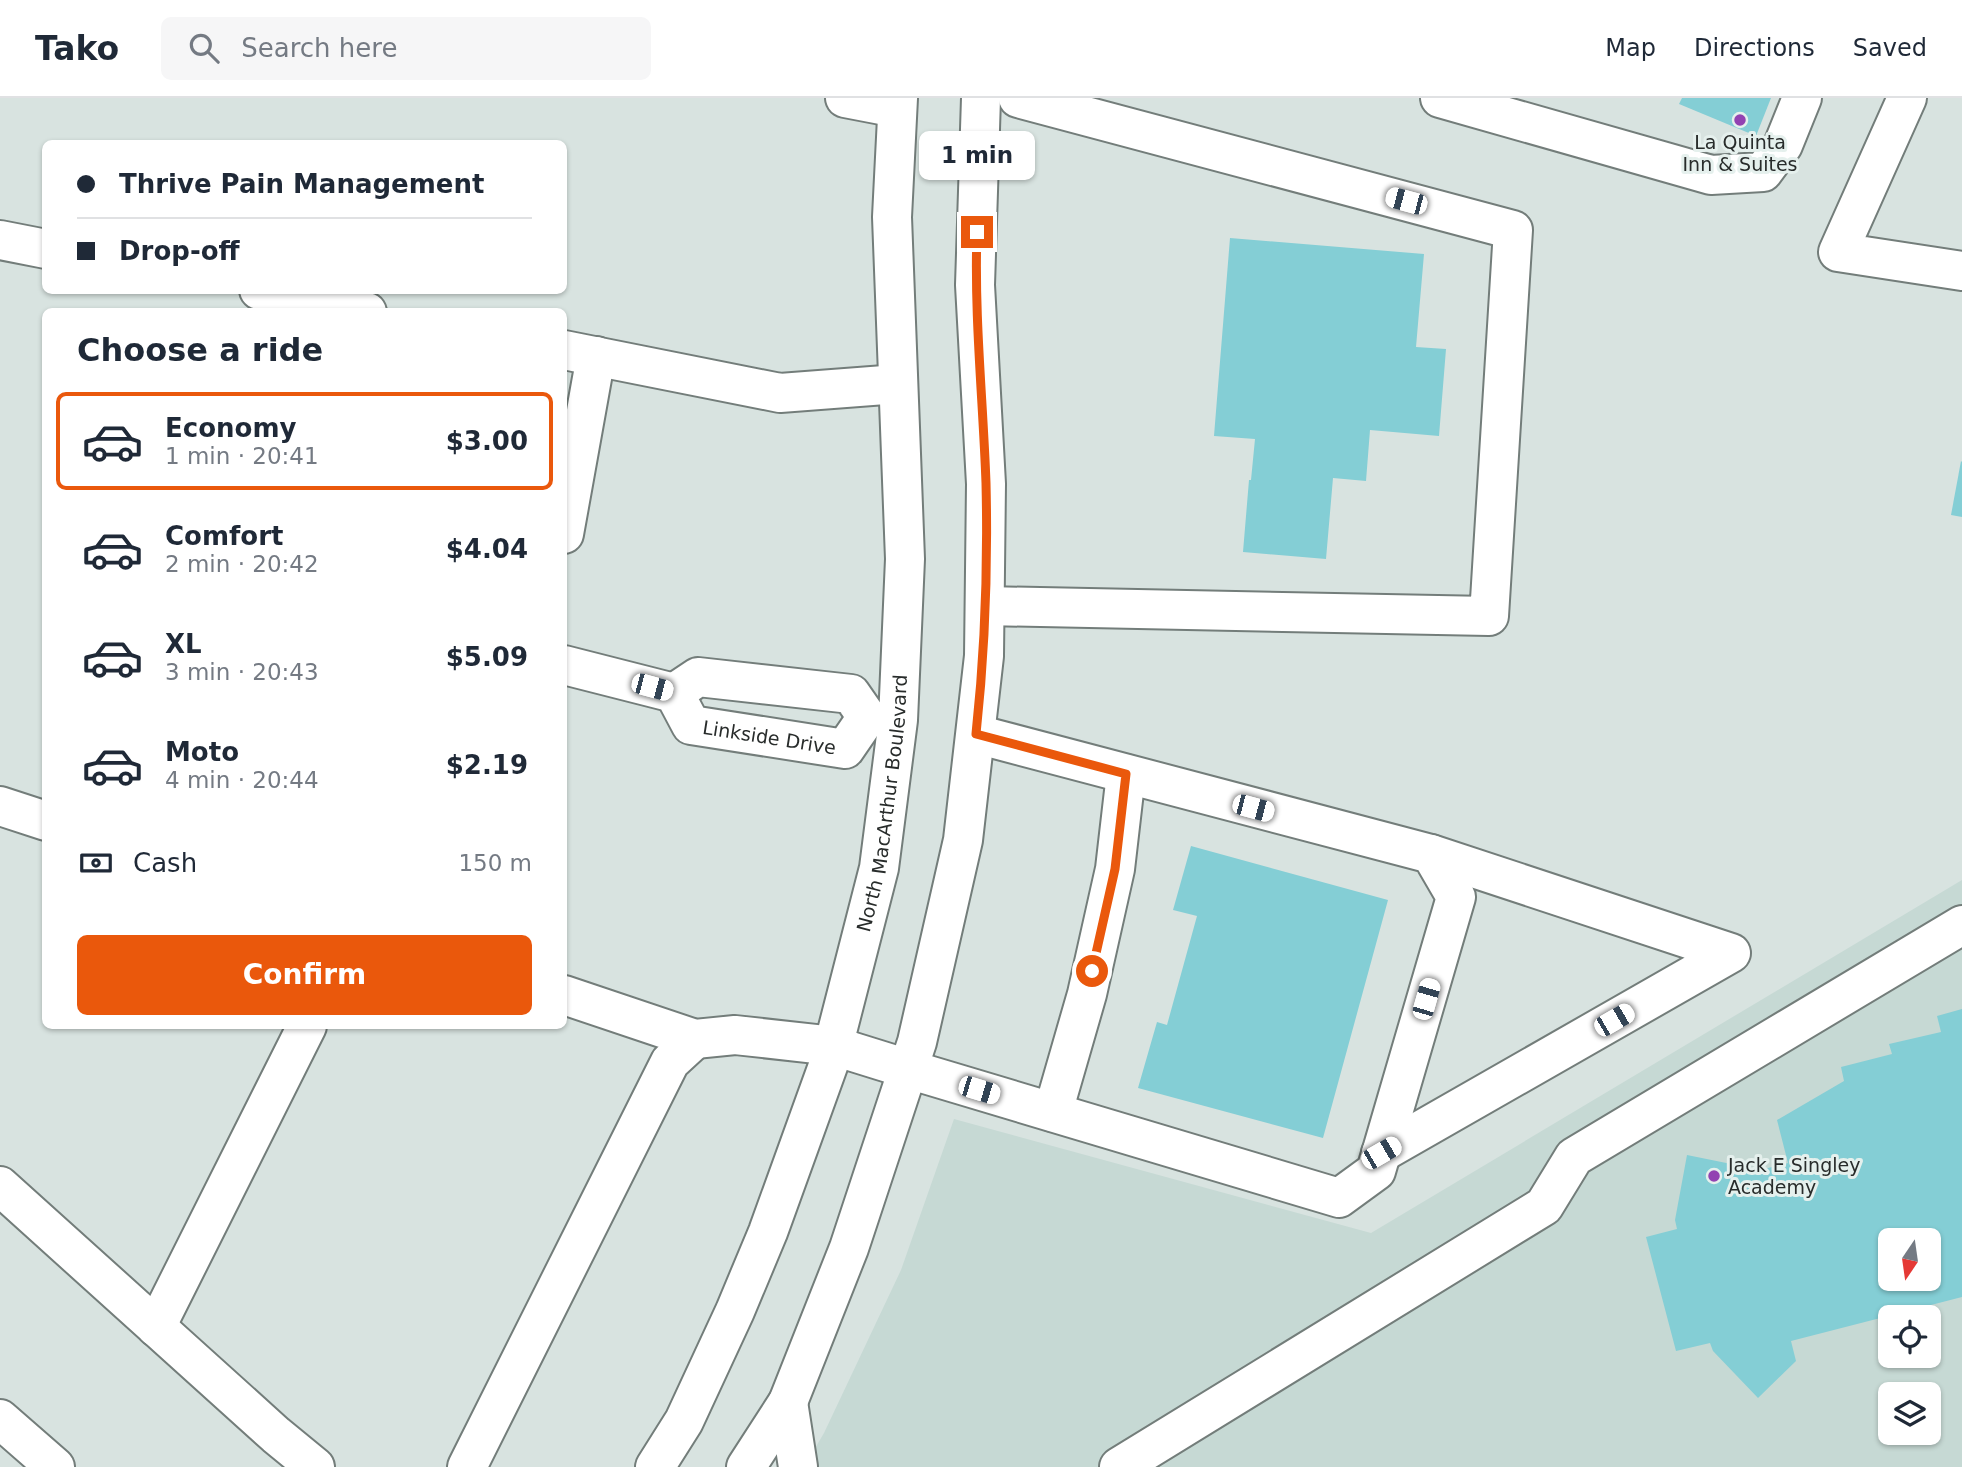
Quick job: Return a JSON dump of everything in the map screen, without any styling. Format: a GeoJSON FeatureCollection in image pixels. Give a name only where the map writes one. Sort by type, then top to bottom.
{"type":"FeatureCollection","features":[{"type":"Feature","properties":{"kind":"main road"},"geometry":{"type":"LineString","coordinates":[[845,98],[897,103]]}},
{"type":"Feature","properties":{"kind":"main road"},"geometry":{"type":"LineString","coordinates":[[746,1467],[788,1402],[849,1248],[908,1069],[930,990],[963,840],[984,656],[986,484],[975,285],[981,98]]}},
{"type":"Feature","properties":{"kind":"main road"},"geometry":{"type":"LineString","coordinates":[[985,606],[1489,616],[1513,230],[1018,98]]}},
{"type":"Feature","properties":{"kind":"main road"},"geometry":{"type":"LineString","coordinates":[[1440,98],[1711,175],[1763,172],[1783,145],[1802,98]]}},
{"type":"Feature","properties":{"kind":"main road"},"geometry":{"type":"LineString","coordinates":[[1908,98],[1838,252],[1962,271]]}},
{"type":"Feature","properties":{"kind":"main road","name":"North MacArthur Boulevard"},"geometry":{"type":"LineString","coordinates":[[655,1467],[684,1421],[768,1232],[834,1046],[878,868],[882,718],[905,559],[892,217],[897,103]]}},
{"type":"Feature","properties":{"kind":"main road"},"geometry":{"type":"LineString","coordinates":[[0,240],[42,247]]}},
{"type":"Feature","properties":{"kind":"main road"},"geometry":{"type":"LineString","coordinates":[[279,294],[347,308]]}},
{"type":"Feature","properties":{"kind":"main road"},"geometry":{"type":"LineString","coordinates":[[567,500],[580,353],[780,393],[898,384]]}},
{"type":"Feature","properties":{"kind":"main road"},"geometry":{"type":"LineString","coordinates":[[567,665],[674,693],[698,677],[851,694],[882,718]]}},
{"type":"Feature","properties":{"kind":"main road","name":"Linkside Drive"},"geometry":{"type":"LineString","coordinates":[[674,693],[691,724],[845,749],[882,718]]}},
{"type":"Feature","properties":{"kind":"main road"},"geometry":{"type":"LineString","coordinates":[[976,734],[1432,855],[1731,953],[1381,1153]]}},
{"type":"Feature","properties":{"kind":"main road"},"geometry":{"type":"LineString","coordinates":[[1053,1112],[1087,995],[1115,869],[1126,774]]}},
{"type":"Feature","properties":{"kind":"main road"},"geometry":{"type":"LineString","coordinates":[[0,806],[42,820]]}},
{"type":"Feature","properties":{"kind":"main road"},"geometry":{"type":"LineString","coordinates":[[567,996],[695,1039],[735,1035],[834,1046],[1339,1198],[1376,1171],[1456,897],[1432,855]]}},
{"type":"Feature","properties":{"kind":"main road"},"geometry":{"type":"LineString","coordinates":[[1119,1467],[1544,1206],[1574,1157],[1962,925]]}},
{"type":"Feature","properties":{"kind":"main road"},"geometry":{"type":"LineString","coordinates":[[156,1327],[305,1029]]}},
{"type":"Feature","properties":{"kind":"main road"},"geometry":{"type":"LineString","coordinates":[[467,1467],[670,1062],[695,1039]]}},
{"type":"Feature","properties":{"kind":"main road"},"geometry":{"type":"LineString","coordinates":[[0,1186],[315,1467]]}},
{"type":"Feature","properties":{"kind":"main road"},"geometry":{"type":"LineString","coordinates":[[788,1402],[798,1467]]}},
{"type":"Feature","properties":{"kind":"main road"},"geometry":{"type":"LineString","coordinates":[[0,1419],[55,1467]]}},
{"type":"Feature","properties":{"kind":"shaded area","name":"Jack E Singley Academy"},"geometry":{"type":"Polygon","coordinates":[[[1962,880],[1962,1467],[804,1467],[824,1433],[901,1270],[954,1119],[1371,1233],[1962,880]]]}},
{"type":"Feature","properties":{"kind":"building","name":"La Quinta Inn & Suites"},"geometry":{"type":"Polygon","coordinates":[[[1682,98],[1771,98],[1756,136],[1679,104],[1682,98]]]}},
{"type":"Feature","properties":{"kind":"building"},"geometry":{"type":"Polygon","coordinates":[[[1230,238],[1424,254],[1416,347],[1446,349],[1439,436],[1370,430],[1366,481],[1333,478],[1326,559],[1243,552],[1255,439],[1214,436],[1230,238]]]}},
{"type":"Feature","properties":{"kind":"building"},"geometry":{"type":"Polygon","coordinates":[[[1962,462],[1962,517],[1951,515],[1962,462]]]}},
{"type":"Feature","properties":{"kind":"building"},"geometry":{"type":"Polygon","coordinates":[[[1191,846],[1388,900],[1323,1138],[1138,1088],[1157,1022],[1167,1025],[1197,916],[1173,910],[1191,846]]]}},
{"type":"Feature","properties":{"kind":"building"},"geometry":{"type":"Polygon","coordinates":[[[1962,1009],[1962,1297],[1931,1305],[1878,1305],[1878,1319],[1791,1341],[1796,1361],[1758,1398],[1713,1351],[1710,1343],[1676,1351],[1646,1237],[1677,1229],[1675,1220],[1687,1155],[1746,1167],[1748,1173],[1788,1163],[1777,1120],[1844,1081],[1841,1067],[1892,1054],[1889,1044],[1941,1032],[1937,1016],[1962,1009]]]}},
{"type":"Feature","properties":{"kind":"place","name":"La Quinta Inn & Suites"},"geometry":{"type":"Point","coordinates":[1740,120]}},
{"type":"Feature","properties":{"kind":"place","name":"Jack E Singley Academy"},"geometry":{"type":"Point","coordinates":[1714,1176]}},
{"type":"Feature","properties":{"kind":"route"},"geometry":{"type":"LineString","coordinates":[[977,232],[975,285],[986,484],[984,656],[976,734],[1126,774],[1115,869],[1092,971]]}}]}
